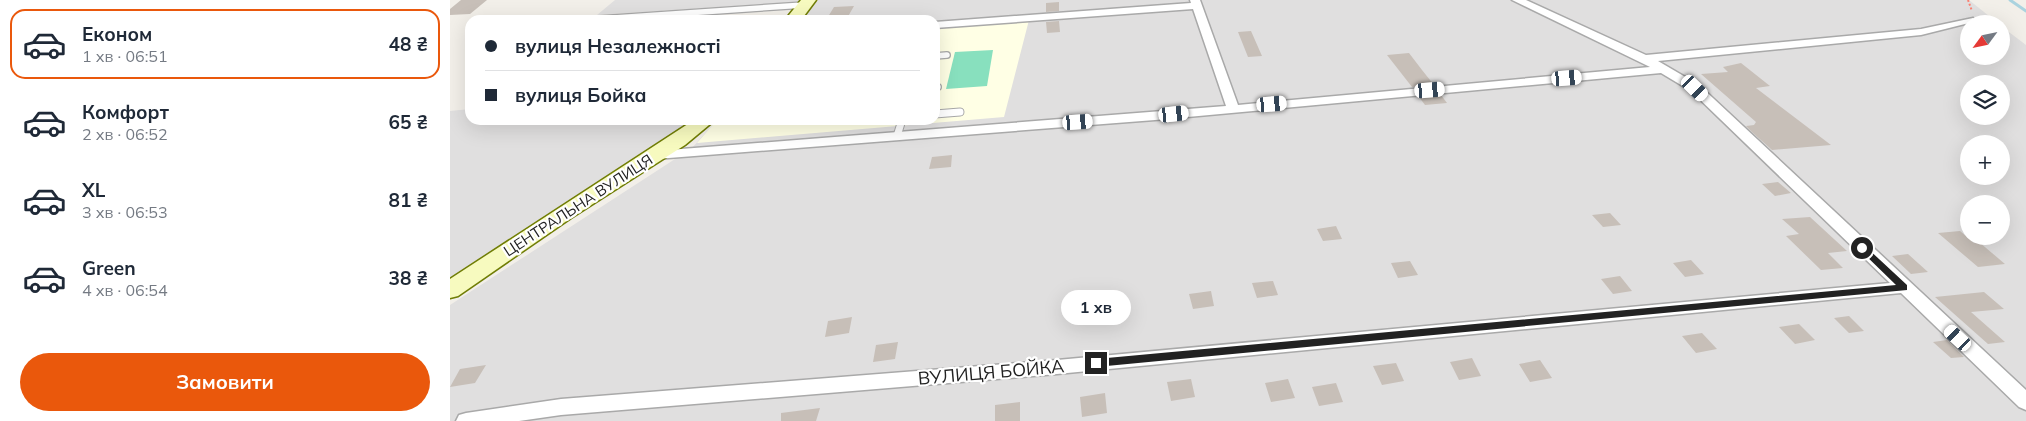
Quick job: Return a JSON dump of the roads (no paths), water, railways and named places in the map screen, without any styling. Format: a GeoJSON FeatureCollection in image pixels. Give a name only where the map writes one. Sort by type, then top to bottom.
{"type":"FeatureCollection","features":[{"type":"Feature","properties":{"kind":"street"},"geometry":{"type":"LineString","coordinates":[[1517,0],[1645,59],[1695,88],[2026,402]]}},
{"type":"Feature","properties":{"kind":"street"},"geometry":{"type":"LineString","coordinates":[[797,15],[807,3]]}},
{"type":"Feature","properties":{"kind":"street"},"geometry":{"type":"LineString","coordinates":[[940,25],[1196,3],[1233,108]]}},
{"type":"Feature","properties":{"kind":"street"},"geometry":{"type":"LineString","coordinates":[[1645,59],[1921,32],[1960,22]]}},
{"type":"Feature","properties":{"kind":"street"},"geometry":{"type":"LineString","coordinates":[[656,154],[1233,108],[1665,69]]}},
{"type":"Feature","properties":{"kind":"street","name":"ЦЕНТРАЛЬНА ВУЛИЦЯ"},"geometry":{"type":"LineString","coordinates":[[450,290],[563,213],[699,125]]}},
{"type":"Feature","properties":{"kind":"street","name":"ВУЛИЦЯ БОЙКА"},"geometry":{"type":"LineString","coordinates":[[466,421],[561,407],[1057,367],[1904,287]]}},
{"type":"Feature","properties":{"kind":"lane"},"geometry":{"type":"LineString","coordinates":[[650,15],[807,3]]}},
{"type":"Feature","properties":{"kind":"lane"},"geometry":{"type":"LineString","coordinates":[[940,56],[947,55]]}},
{"type":"Feature","properties":{"kind":"lane"},"geometry":{"type":"LineString","coordinates":[[940,114],[960,112]]}},
{"type":"Feature","properties":{"kind":"lane"},"geometry":{"type":"LineString","coordinates":[[897,136],[900,125]]}},
{"type":"Feature","properties":{"kind":"waterway"},"geometry":{"type":"LineString","coordinates":[[2010,0],[2026,11]]}}]}
